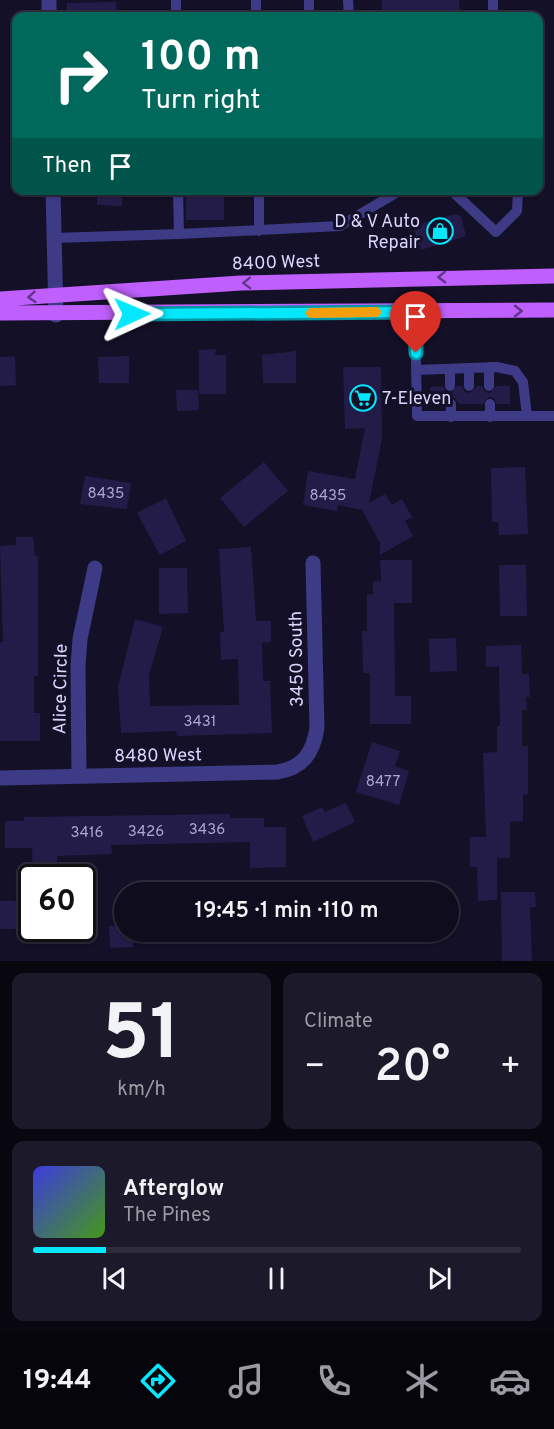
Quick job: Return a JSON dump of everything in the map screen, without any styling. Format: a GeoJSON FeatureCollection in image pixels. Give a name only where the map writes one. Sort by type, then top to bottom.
{"type":"FeatureCollection","features":[{"type":"Feature","properties":{"kind":"main road","name":"8400 West"},"geometry":{"type":"LineString","coordinates":[[0,299],[253,282],[554,276]]}},
{"type":"Feature","properties":{"kind":"main road"},"geometry":{"type":"LineString","coordinates":[[0,314],[554,310]]}},
{"type":"Feature","properties":{"kind":"street"},"geometry":{"type":"LineString","coordinates":[[53,195],[56,315]]}},
{"type":"Feature","properties":{"kind":"street","name":"3450 South"},"geometry":{"type":"LineString","coordinates":[[310,753],[317,728],[313,563]]}},
{"type":"Feature","properties":{"kind":"street","name":"Alice Circle"},"geometry":{"type":"LineString","coordinates":[[80,776],[78,666],[80,639],[95,568]]}},
{"type":"Feature","properties":{"kind":"street","name":"8480 West"},"geometry":{"type":"LineString","coordinates":[[0,778],[277,772],[290,770],[301,764],[310,753]]}},
{"type":"Feature","properties":{"kind":"lane"},"geometry":{"type":"LineString","coordinates":[[178,195],[179,234]]}},
{"type":"Feature","properties":{"kind":"lane"},"geometry":{"type":"LineString","coordinates":[[259,195],[259,231]]}},
{"type":"Feature","properties":{"kind":"lane"},"geometry":{"type":"LineString","coordinates":[[54,238],[340,226],[392,195]]}},
{"type":"Feature","properties":{"kind":"lane"},"geometry":{"type":"LineString","coordinates":[[455,195],[496,232],[517,211],[518,195]]}},
{"type":"Feature","properties":{"kind":"lane"},"geometry":{"type":"LineString","coordinates":[[415,312],[417,416],[554,416]]}},
{"type":"Feature","properties":{"kind":"lane"},"geometry":{"type":"LineString","coordinates":[[416,370],[489,367],[515,371],[523,382],[527,416]]}},
{"type":"Feature","properties":{"kind":"lane"},"geometry":{"type":"LineString","coordinates":[[489,367],[489,386]]}},
{"type":"Feature","properties":{"kind":"lane"},"geometry":{"type":"LineString","coordinates":[[469,368],[469,386]]}},
{"type":"Feature","properties":{"kind":"lane"},"geometry":{"type":"LineString","coordinates":[[450,369],[450,386]]}},
{"type":"Feature","properties":{"kind":"lane"},"geometry":{"type":"LineString","coordinates":[[451,404],[451,417]]}},
{"type":"Feature","properties":{"kind":"lane"},"geometry":{"type":"LineString","coordinates":[[469,404],[470,417]]}},
{"type":"Feature","properties":{"kind":"lane"},"geometry":{"type":"LineString","coordinates":[[490,404],[490,417]]}},
{"type":"Feature","properties":{"kind":"building"},"geometry":{"type":"Polygon","coordinates":[[[382,0],[459,0],[460,12],[382,12],[382,0]]]}},
{"type":"Feature","properties":{"kind":"building"},"geometry":{"type":"Polygon","coordinates":[[[116,2],[117,12],[67,12],[67,3],[116,2]]]}},
{"type":"Feature","properties":{"kind":"building"},"geometry":{"type":"Polygon","coordinates":[[[97,195],[122,195],[122,206],[97,205],[97,195]]]}},
{"type":"Feature","properties":{"kind":"building"},"geometry":{"type":"Polygon","coordinates":[[[186,195],[224,195],[224,220],[186,220],[186,195]]]}},
{"type":"Feature","properties":{"kind":"building","name":"D & V Auto Repair"},"geometry":{"type":"Polygon","coordinates":[[[455,214],[461,216],[466,236],[421,250],[413,226],[455,214]]]}},
{"type":"Feature","properties":{"kind":"building"},"geometry":{"type":"Polygon","coordinates":[[[216,349],[215,355],[226,355],[226,394],[199,394],[199,350],[216,349]]]}},
{"type":"Feature","properties":{"kind":"building"},"geometry":{"type":"Polygon","coordinates":[[[296,351],[296,383],[263,383],[262,355],[296,351]]]}},
{"type":"Feature","properties":{"kind":"building"},"geometry":{"type":"Polygon","coordinates":[[[15,356],[16,385],[0,386],[0,357],[15,356]]]}},
{"type":"Feature","properties":{"kind":"building"},"geometry":{"type":"Polygon","coordinates":[[[129,356],[129,383],[99,383],[98,357],[129,356]]]}},
{"type":"Feature","properties":{"kind":"building"},"geometry":{"type":"Polygon","coordinates":[[[343,367],[381,367],[382,439],[369,503],[385,494],[392,505],[402,499],[412,517],[405,521],[413,536],[380,555],[380,543],[362,510],[338,505],[337,511],[303,505],[308,471],[355,479],[365,428],[345,429],[343,367]]]}},
{"type":"Feature","properties":{"kind":"building","name":"7-Eleven"},"geometry":{"type":"Polygon","coordinates":[[[443,386],[446,392],[451,393],[457,386],[462,386],[465,392],[470,393],[477,386],[482,386],[485,392],[490,393],[496,386],[510,386],[510,404],[497,404],[494,398],[489,397],[483,404],[459,404],[455,398],[450,397],[444,404],[430,405],[430,387],[443,386]]]}},
{"type":"Feature","properties":{"kind":"building"},"geometry":{"type":"Polygon","coordinates":[[[176,390],[198,390],[199,410],[177,411],[176,390]]]}},
{"type":"Feature","properties":{"kind":"building"},"geometry":{"type":"Polygon","coordinates":[[[264,462],[288,491],[244,527],[220,498],[264,462]]]}},
{"type":"Feature","properties":{"kind":"building"},"geometry":{"type":"Polygon","coordinates":[[[525,467],[528,534],[499,535],[498,522],[492,522],[491,468],[525,467]]]}},
{"type":"Feature","properties":{"kind":"building"},"geometry":{"type":"Polygon","coordinates":[[[85,476],[131,483],[127,509],[80,504],[85,476]]]}},
{"type":"Feature","properties":{"kind":"building"},"geometry":{"type":"Polygon","coordinates":[[[166,498],[186,541],[160,555],[137,513],[166,498]]]}},
{"type":"Feature","properties":{"kind":"building"},"geometry":{"type":"Polygon","coordinates":[[[16,537],[33,537],[35,556],[38,556],[38,676],[34,676],[34,713],[40,713],[40,741],[1,741],[0,739],[0,642],[3,642],[0,546],[16,545],[16,537]]]}},
{"type":"Feature","properties":{"kind":"building"},"geometry":{"type":"Polygon","coordinates":[[[251,547],[256,621],[271,621],[271,642],[262,643],[263,681],[270,681],[272,733],[177,736],[176,731],[121,733],[118,687],[135,619],[163,627],[149,675],[150,706],[239,705],[238,659],[221,660],[220,632],[224,632],[219,549],[251,547]]]}},
{"type":"Feature","properties":{"kind":"building"},"geometry":{"type":"Polygon","coordinates":[[[380,560],[412,560],[412,603],[394,603],[395,696],[411,696],[411,724],[370,724],[370,673],[363,673],[362,631],[367,631],[367,594],[373,594],[373,582],[381,581],[380,560]]]}},
{"type":"Feature","properties":{"kind":"building"},"geometry":{"type":"Polygon","coordinates":[[[499,565],[526,565],[527,616],[500,616],[499,565]]]}},
{"type":"Feature","properties":{"kind":"building"},"geometry":{"type":"Polygon","coordinates":[[[159,568],[187,568],[188,613],[159,614],[159,568]]]}},
{"type":"Feature","properties":{"kind":"building"},"geometry":{"type":"Polygon","coordinates":[[[456,638],[457,671],[430,672],[429,639],[456,638]]]}},
{"type":"Feature","properties":{"kind":"building"},"geometry":{"type":"Polygon","coordinates":[[[521,645],[522,674],[529,674],[530,697],[526,697],[527,710],[522,710],[522,746],[528,746],[528,794],[523,795],[523,821],[510,822],[510,858],[497,858],[497,900],[478,901],[477,867],[470,867],[470,837],[486,837],[483,753],[497,752],[497,726],[500,726],[499,666],[486,667],[486,646],[521,645]]]}},
{"type":"Feature","properties":{"kind":"building"},"geometry":{"type":"Polygon","coordinates":[[[372,742],[400,751],[395,766],[409,771],[399,805],[356,792],[372,742]]]}},
{"type":"Feature","properties":{"kind":"building"},"geometry":{"type":"Polygon","coordinates":[[[346,803],[355,822],[313,842],[302,816],[322,807],[325,812],[346,803]]]}},
{"type":"Feature","properties":{"kind":"building"},"geometry":{"type":"Polygon","coordinates":[[[230,814],[230,818],[264,818],[264,827],[286,827],[286,867],[250,868],[250,842],[111,845],[112,854],[57,856],[57,864],[33,864],[32,848],[5,848],[5,821],[24,821],[24,817],[230,814]]]}},
{"type":"Feature","properties":{"kind":"building"},"geometry":{"type":"Polygon","coordinates":[[[501,892],[535,892],[536,907],[530,907],[532,961],[502,961],[501,892]]]}},
{"type":"Feature","properties":{"kind":"building"},"geometry":{"type":"Polygon","coordinates":[[[0,901],[18,901],[18,929],[0,929],[0,901]]]}},
{"type":"Feature","properties":{"kind":"building"},"geometry":{"type":"Polygon","coordinates":[[[109,926],[114,926],[114,942],[133,942],[133,947],[110,948],[109,926]]]}},
{"type":"Feature","properties":{"kind":"slow traffic"},"geometry":{"type":"LineString","coordinates":[[311,313],[376,312]]}},
{"type":"Feature","properties":{"kind":"place","name":"D & V Auto Repair"},"geometry":{"type":"Point","coordinates":[440,231]}},
{"type":"Feature","properties":{"kind":"place","name":"7-Eleven"},"geometry":{"type":"Point","coordinates":[363,398]}},
{"type":"Feature","properties":{"kind":"route"},"geometry":{"type":"LineString","coordinates":[[132,314],[415,312],[416,353]]}}]}
